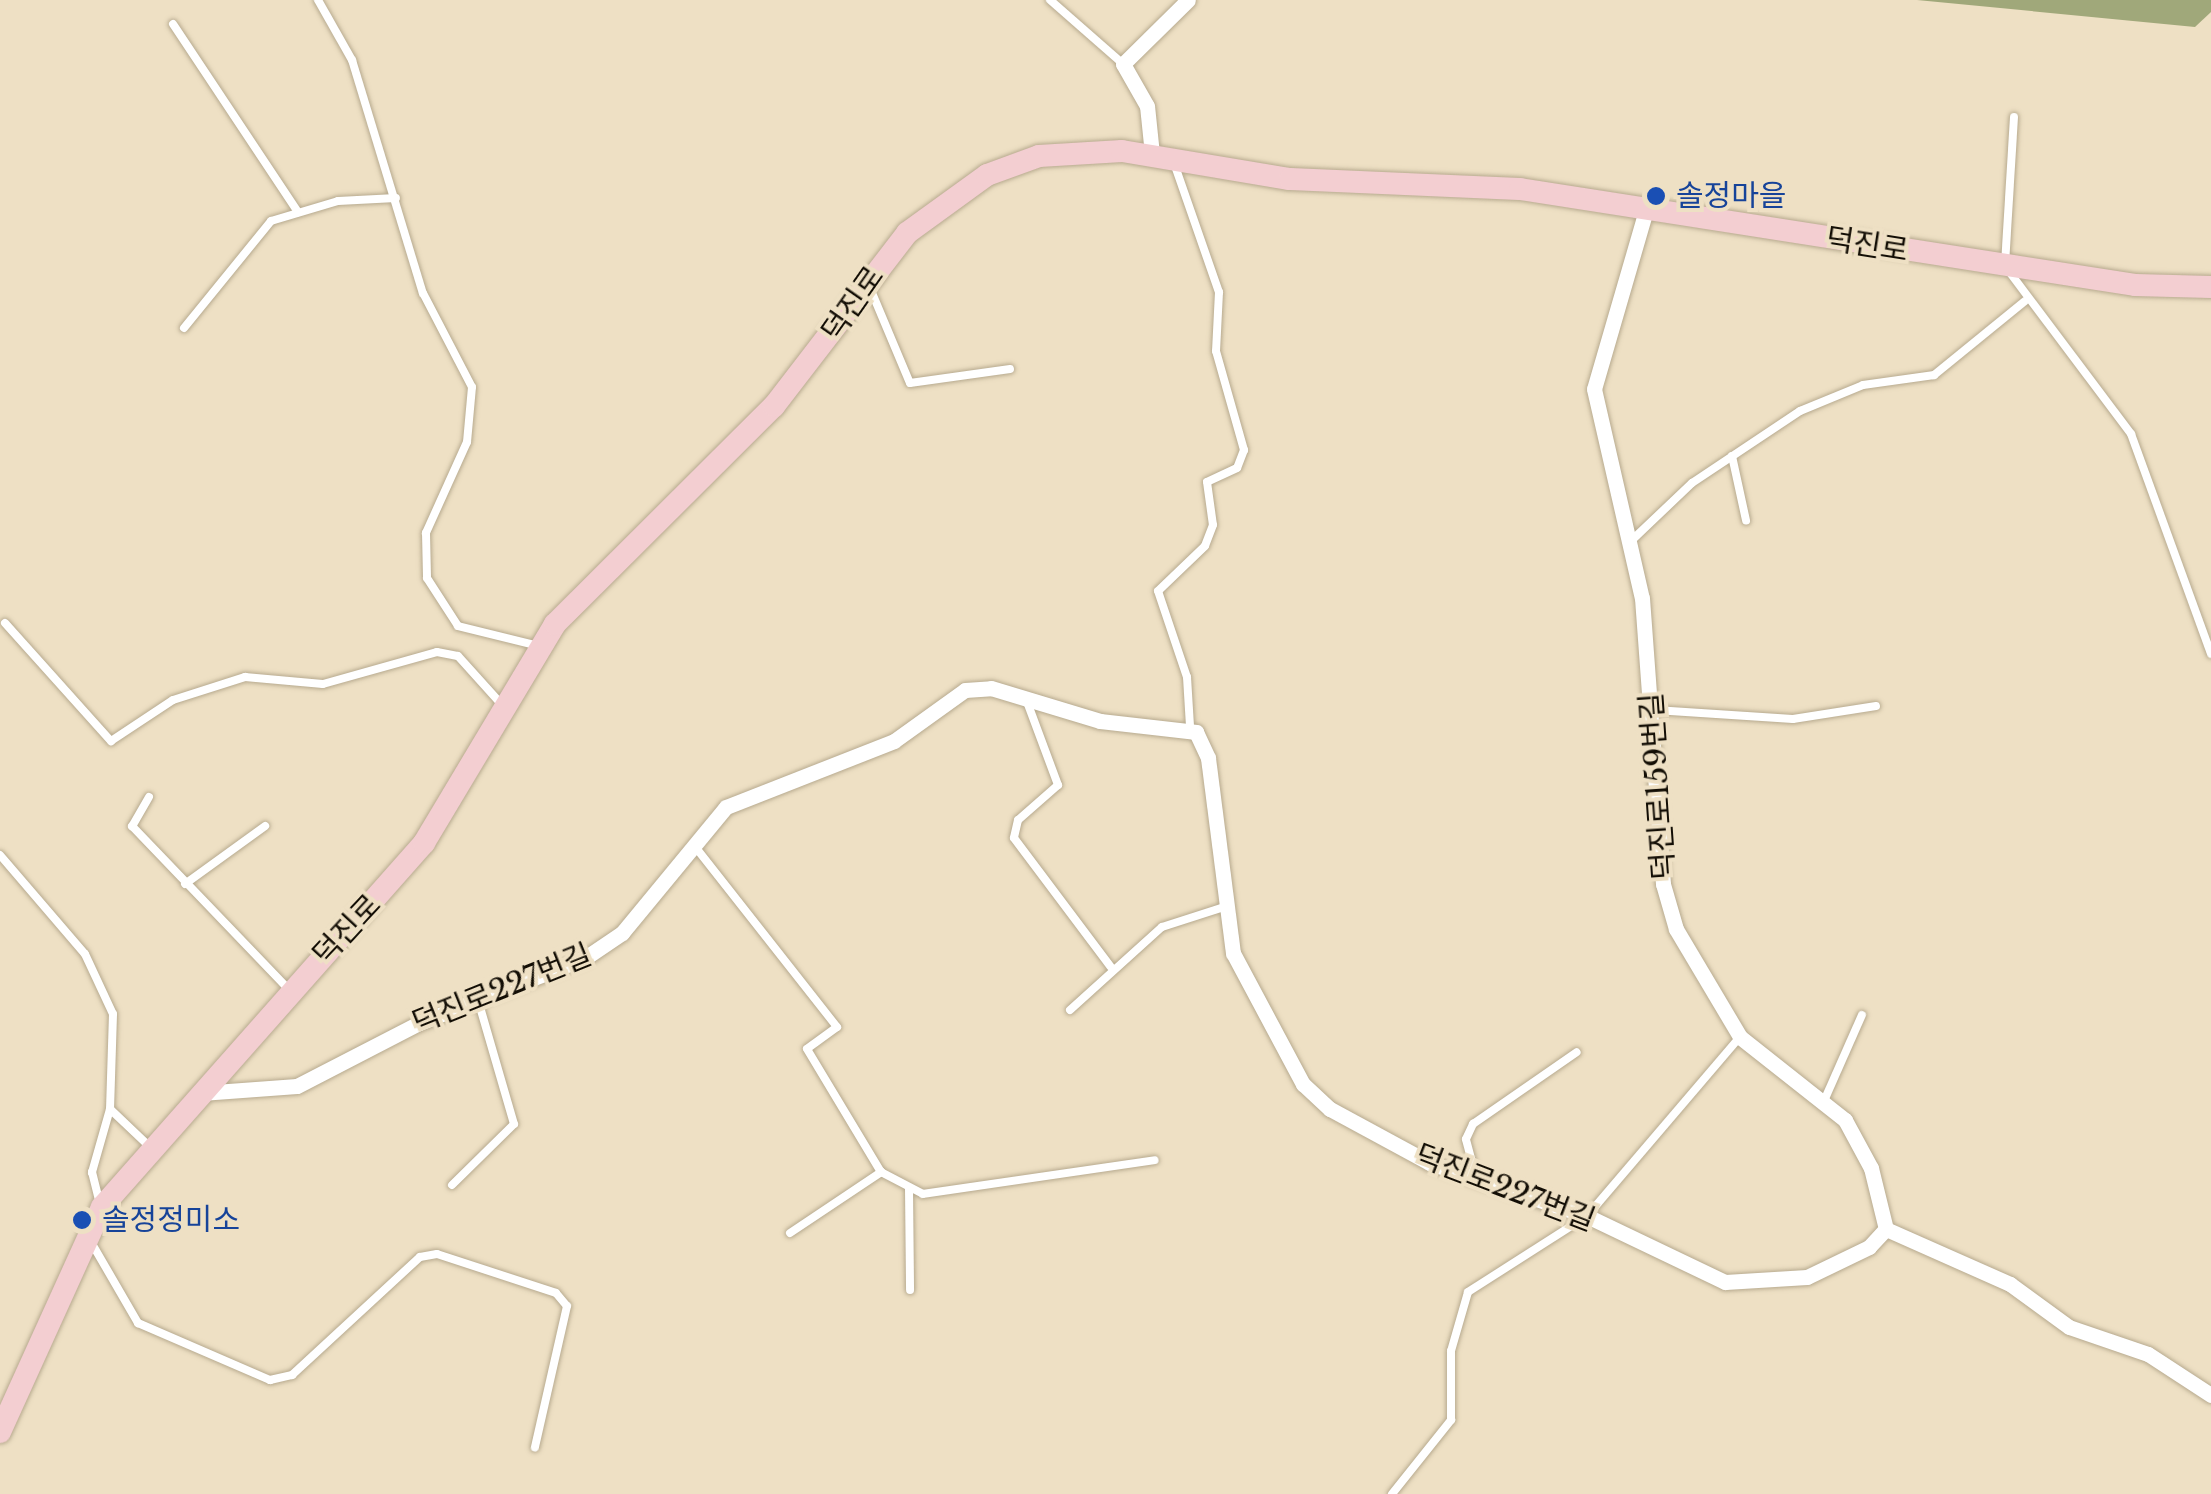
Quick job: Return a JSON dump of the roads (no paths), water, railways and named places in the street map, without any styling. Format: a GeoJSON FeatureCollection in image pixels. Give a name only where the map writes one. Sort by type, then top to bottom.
{"type":"FeatureCollection","features":[{"type":"Feature","properties":{"kind":"street"},"geometry":{"type":"LineString","coordinates":[[1162,156],[1147,106],[1122,64],[1188,0]]}},
{"type":"Feature","properties":{"kind":"street","name":"덕진로"},"geometry":{"type":"LineString","coordinates":[[0,1432],[85,1235],[102,1208],[197,1092],[424,843],[539,646],[774,406],[867,279],[924,216],[987,175],[1067,151],[1162,156],[1290,179],[1463,183],[2005,266],[2211,286]]}},
{"type":"Feature","properties":{"kind":"street","name":"덕진로159번길"},"geometry":{"type":"LineString","coordinates":[[1646,210],[1594,389],[1631,542],[1655,710],[1669,907],[1740,1037],[1824,1102],[1860,1141],[1886,1229]]}},
{"type":"Feature","properties":{"kind":"street","name":"덕진로227번길"},"geometry":{"type":"LineString","coordinates":[[197,1092],[297,1086],[478,1000],[605,947],[693,844],[738,799],[894,741],[965,690],[1024,695],[1118,725],[1190,726],[1208,758],[1220,908],[1234,953],[1315,1098],[1477,1182],[1587,1216],[1675,1264],[1747,1286],[1828,1269],[1886,1229]]}},
{"type":"Feature","properties":{"kind":"street"},"geometry":{"type":"LineString","coordinates":[[1886,1229],[1996,1276],[2070,1327],[2160,1360],[2211,1395]]}},
{"type":"Feature","properties":{"kind":"lane"},"geometry":{"type":"LineString","coordinates":[[318,0],[352,60],[423,293],[466,369],[475,406],[426,533],[427,578],[458,626],[539,646]]}},
{"type":"Feature","properties":{"kind":"lane"},"geometry":{"type":"LineString","coordinates":[[1050,0],[1122,64]]}},
{"type":"Feature","properties":{"kind":"lane"},"geometry":{"type":"LineString","coordinates":[[173,24],[298,212]]}},
{"type":"Feature","properties":{"kind":"lane"},"geometry":{"type":"LineString","coordinates":[[2014,118],[2005,266],[2025,301],[2131,434],[2211,654]]}},
{"type":"Feature","properties":{"kind":"lane"},"geometry":{"type":"LineString","coordinates":[[1162,156],[1220,292],[1216,351],[1244,450],[1237,468],[1207,482],[1213,525],[1205,546],[1158,591],[1187,677],[1190,726]]}},
{"type":"Feature","properties":{"kind":"lane"},"geometry":{"type":"LineString","coordinates":[[184,328],[236,274],[264,228],[298,212],[396,198]]}},
{"type":"Feature","properties":{"kind":"lane"},"geometry":{"type":"LineString","coordinates":[[867,279],[910,383],[1010,369]]}},
{"type":"Feature","properties":{"kind":"lane"},"geometry":{"type":"LineString","coordinates":[[1631,542],[1732,456],[1832,395],[1934,375],[2025,301]]}},
{"type":"Feature","properties":{"kind":"lane"},"geometry":{"type":"LineString","coordinates":[[1732,456],[1746,520]]}},
{"type":"Feature","properties":{"kind":"lane"},"geometry":{"type":"LineString","coordinates":[[5,623],[111,741],[174,700],[244,677],[322,684],[437,652],[458,656],[503,706]]}},
{"type":"Feature","properties":{"kind":"lane"},"geometry":{"type":"LineString","coordinates":[[1024,695],[1058,784],[1018,820],[1014,838],[1111,967]]}},
{"type":"Feature","properties":{"kind":"lane"},"geometry":{"type":"LineString","coordinates":[[1655,710],[1793,719],[1876,706]]}},
{"type":"Feature","properties":{"kind":"lane"},"geometry":{"type":"LineString","coordinates":[[149,798],[132,826],[290,991]]}},
{"type":"Feature","properties":{"kind":"lane"},"geometry":{"type":"LineString","coordinates":[[185,884],[266,826]]}},
{"type":"Feature","properties":{"kind":"lane"},"geometry":{"type":"LineString","coordinates":[[693,844],[837,1027],[807,1050],[882,1172],[909,1190],[991,1189],[1156,1160]]}},
{"type":"Feature","properties":{"kind":"lane"},"geometry":{"type":"LineString","coordinates":[[0,855],[66,928],[106,994],[115,1032],[110,1109],[92,1172],[102,1208]]}},
{"type":"Feature","properties":{"kind":"lane"},"geometry":{"type":"LineString","coordinates":[[1070,1010],[1111,967],[1170,922],[1220,908]]}},
{"type":"Feature","properties":{"kind":"lane"},"geometry":{"type":"LineString","coordinates":[[452,1185],[514,1124],[478,1000]]}},
{"type":"Feature","properties":{"kind":"lane"},"geometry":{"type":"LineString","coordinates":[[1824,1102],[1862,1016]]}},
{"type":"Feature","properties":{"kind":"lane"},"geometry":{"type":"LineString","coordinates":[[1392,1494],[1451,1420],[1451,1351],[1468,1292],[1587,1216],[1740,1037]]}},
{"type":"Feature","properties":{"kind":"lane"},"geometry":{"type":"LineString","coordinates":[[1477,1182],[1466,1140],[1473,1124],[1577,1052]]}},
{"type":"Feature","properties":{"kind":"lane"},"geometry":{"type":"LineString","coordinates":[[110,1109],[150,1146]]}},
{"type":"Feature","properties":{"kind":"lane"},"geometry":{"type":"LineString","coordinates":[[790,1233],[882,1172]]}},
{"type":"Feature","properties":{"kind":"lane"},"geometry":{"type":"LineString","coordinates":[[909,1190],[910,1290]]}},
{"type":"Feature","properties":{"kind":"lane"},"geometry":{"type":"LineString","coordinates":[[85,1235],[138,1322],[270,1380],[292,1375],[420,1257],[437,1254],[556,1293],[567,1306],[536,1447]]}},
{"type":"Feature","properties":{"kind":"place","name":"솔정마을"},"geometry":{"type":"Point","coordinates":[1656,196]}},
{"type":"Feature","properties":{"kind":"place","name":"솔정정미소"},"geometry":{"type":"Point","coordinates":[82,1220]}}]}
